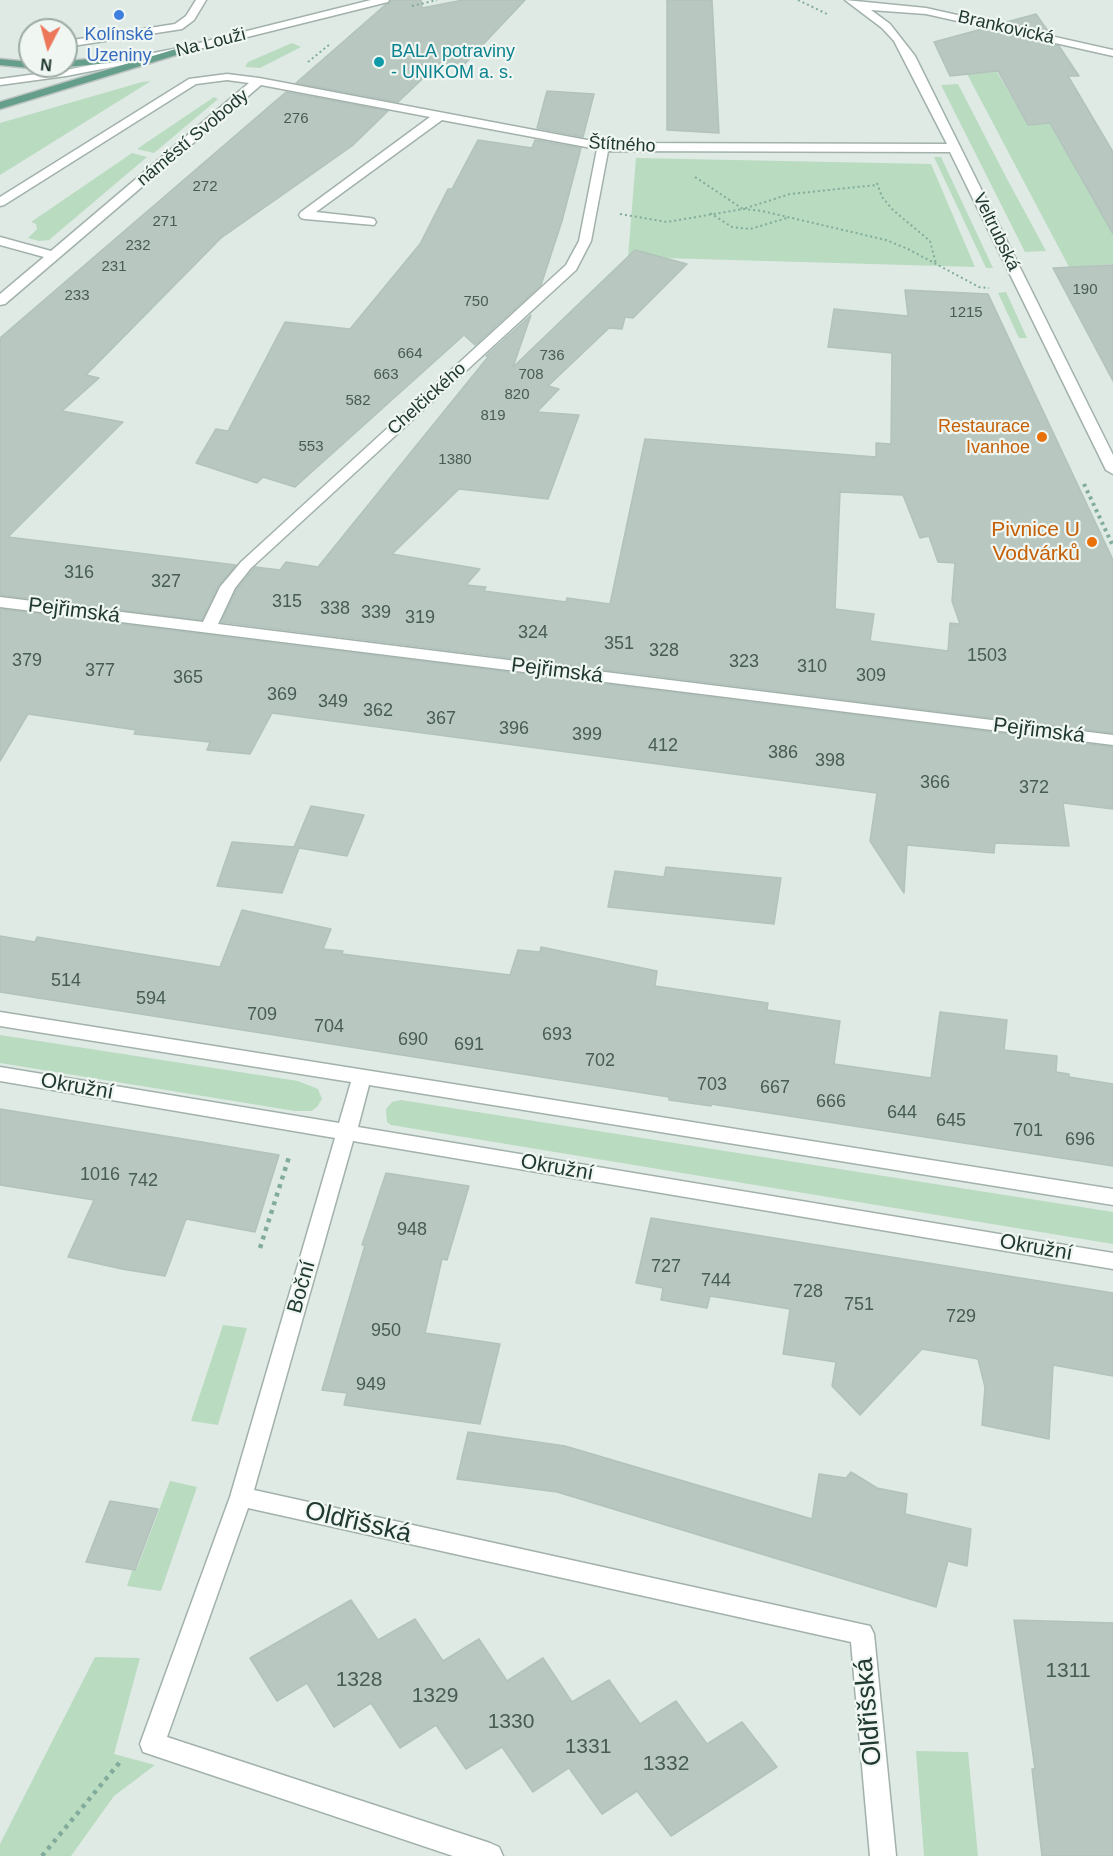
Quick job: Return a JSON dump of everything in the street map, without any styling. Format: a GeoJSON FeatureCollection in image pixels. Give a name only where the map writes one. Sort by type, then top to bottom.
{"type":"FeatureCollection","features":[{"type":"Feature","properties":{"kind":"main road"},"geometry":{"type":"LineString","coordinates":[[78,63],[179,51]]}},
{"type":"Feature","properties":{"kind":"main road"},"geometry":{"type":"LineString","coordinates":[[0,105],[179,51]]}},
{"type":"Feature","properties":{"kind":"main road"},"geometry":{"type":"LineString","coordinates":[[0,62],[18,64]]}},
{"type":"Feature","properties":{"kind":"street"},"geometry":{"type":"LineString","coordinates":[[78,42],[178,27],[190,18],[201,0]]}},
{"type":"Feature","properties":{"kind":"street","name":"Na Louži"},"geometry":{"type":"LineString","coordinates":[[0,82],[66,73],[179,51],[384,0]]}},
{"type":"Feature","properties":{"kind":"street"},"geometry":{"type":"LineString","coordinates":[[842,0],[861,8]]}},
{"type":"Feature","properties":{"kind":"street"},"geometry":{"type":"LineString","coordinates":[[849,0],[861,8]]}},
{"type":"Feature","properties":{"kind":"street","name":"Brankovická"},"geometry":{"type":"LineString","coordinates":[[861,8],[886,4],[926,11],[1113,53]]}},
{"type":"Feature","properties":{"kind":"street","name":"Veltrubská"},"geometry":{"type":"LineString","coordinates":[[861,8],[886,26],[909,56],[1113,470]]}},
{"type":"Feature","properties":{"kind":"street","name":"náměstí Svobody"},"geometry":{"type":"LineString","coordinates":[[0,202],[193,81],[227,77],[259,81]]}},
{"type":"Feature","properties":{"kind":"street","name":"Štítného"},"geometry":{"type":"LineString","coordinates":[[259,81],[603,147],[954,148]]}},
{"type":"Feature","properties":{"kind":"street","name":"náměstí Svobody"},"geometry":{"type":"LineString","coordinates":[[0,301],[259,81]]}},
{"type":"Feature","properties":{"kind":"street"},"geometry":{"type":"LineString","coordinates":[[370,222],[305,215],[440,116]]}},
{"type":"Feature","properties":{"kind":"street","name":"Chelčického"},"geometry":{"type":"LineString","coordinates":[[208,628],[228,587],[246,565],[571,267],[585,241],[603,147]]}},
{"type":"Feature","properties":{"kind":"street"},"geometry":{"type":"LineString","coordinates":[[0,241],[53,256]]}},
{"type":"Feature","properties":{"kind":"street","name":"Pejřimská"},"geometry":{"type":"LineString","coordinates":[[0,602],[1113,740]]}},
{"type":"Feature","properties":{"kind":"street"},"geometry":{"type":"LineString","coordinates":[[0,1019],[1113,1197]]}},
{"type":"Feature","properties":{"kind":"street","name":"Okružní"},"geometry":{"type":"LineString","coordinates":[[0,1074],[1113,1261]]}},
{"type":"Feature","properties":{"kind":"street","name":"Boční"},"geometry":{"type":"LineString","coordinates":[[241,1497],[362,1077]]}},
{"type":"Feature","properties":{"kind":"street"},"geometry":{"type":"LineString","coordinates":[[241,1497],[152,1744],[490,1856]]}},
{"type":"Feature","properties":{"kind":"street","name":"Oldřišská"},"geometry":{"type":"LineString","coordinates":[[241,1497],[862,1635],[883,1856]]}},
{"type":"Feature","properties":{"kind":"path"},"geometry":{"type":"LineString","coordinates":[[798,0],[833,18]]}},
{"type":"Feature","properties":{"kind":"path"},"geometry":{"type":"LineString","coordinates":[[307,63],[333,41]]}},
{"type":"Feature","properties":{"kind":"path"},"geometry":{"type":"LineString","coordinates":[[877,173],[882,197],[893,210],[930,241],[937,264]]}},
{"type":"Feature","properties":{"kind":"path"},"geometry":{"type":"LineString","coordinates":[[693,176],[743,208],[886,240],[979,286],[993,289]]}},
{"type":"Feature","properties":{"kind":"path"},"geometry":{"type":"LineString","coordinates":[[614,213],[667,222],[743,208],[790,194],[878,185]]}},
{"type":"Feature","properties":{"kind":"path"},"geometry":{"type":"LineString","coordinates":[[709,213],[732,227],[750,229],[788,218]]}},
{"type":"Feature","properties":{"kind":"path"},"geometry":{"type":"LineString","coordinates":[[260,1248],[291,1150]]}},
{"type":"Feature","properties":{"kind":"path"},"geometry":{"type":"LineString","coordinates":[[42,1856],[82,1804],[127,1754],[152,1744]]}},
{"type":"Feature","properties":{"kind":"green space"},"geometry":{"type":"Polygon","coordinates":[[[292,43],[301,47],[260,68],[245,67],[248,62],[292,43]]]}},
{"type":"Feature","properties":{"kind":"green space"},"geometry":{"type":"Polygon","coordinates":[[[997,72],[1028,125],[1050,123],[1113,234],[1113,264],[1069,267],[967,74],[997,72]]]}},
{"type":"Feature","properties":{"kind":"green space"},"geometry":{"type":"Polygon","coordinates":[[[151,81],[0,175],[0,123],[151,81]]]}},
{"type":"Feature","properties":{"kind":"green space"},"geometry":{"type":"Polygon","coordinates":[[[958,84],[1046,251],[1025,252],[941,85],[958,84]]]}},
{"type":"Feature","properties":{"kind":"green space"},"geometry":{"type":"Polygon","coordinates":[[[214,97],[218,99],[154,153],[137,149],[214,97]]]}},
{"type":"Feature","properties":{"kind":"green space"},"geometry":{"type":"Polygon","coordinates":[[[132,153],[147,157],[49,240],[39,241],[28,238],[37,229],[36,224],[31,222],[132,153]]]}},
{"type":"Feature","properties":{"kind":"green space"},"geometry":{"type":"Polygon","coordinates":[[[934,157],[941,157],[993,268],[986,268],[934,157]]]}},
{"type":"Feature","properties":{"kind":"green space"},"geometry":{"type":"Polygon","coordinates":[[[636,158],[931,164],[975,267],[628,257],[636,158]]]}},
{"type":"Feature","properties":{"kind":"green space"},"geometry":{"type":"Polygon","coordinates":[[[1006,292],[1027,338],[1019,338],[998,293],[1006,292]]]}},
{"type":"Feature","properties":{"kind":"green space"},"geometry":{"type":"Polygon","coordinates":[[[0,1035],[298,1081],[318,1089],[322,1099],[311,1111],[295,1111],[0,1063],[0,1035]]]}},
{"type":"Feature","properties":{"kind":"green space"},"geometry":{"type":"Polygon","coordinates":[[[401,1100],[1113,1212],[1113,1244],[391,1125],[387,1122],[386,1109],[392,1102],[401,1100]]]}},
{"type":"Feature","properties":{"kind":"green space"},"geometry":{"type":"Polygon","coordinates":[[[223,1325],[247,1328],[218,1425],[191,1421],[223,1325]]]}},
{"type":"Feature","properties":{"kind":"green space"},"geometry":{"type":"Polygon","coordinates":[[[170,1481],[197,1487],[161,1591],[127,1586],[133,1568],[137,1568],[170,1481]]]}},
{"type":"Feature","properties":{"kind":"green space"},"geometry":{"type":"Polygon","coordinates":[[[95,1657],[140,1658],[114,1754],[155,1765],[114,1796],[71,1856],[0,1856],[0,1844],[95,1657]]]}},
{"type":"Feature","properties":{"kind":"green space"},"geometry":{"type":"Polygon","coordinates":[[[916,1751],[968,1752],[978,1856],[924,1856],[916,1751]]]}},
{"type":"Feature","properties":{"kind":"building"},"geometry":{"type":"Polygon","coordinates":[[[391,0],[421,0],[422,8],[463,0],[525,0],[460,69],[437,65],[398,102],[296,83],[391,0]]]}},
{"type":"Feature","properties":{"kind":"building"},"geometry":{"type":"Polygon","coordinates":[[[667,0],[712,0],[719,133],[667,130],[667,0]]]}},
{"type":"Feature","properties":{"kind":"building"},"geometry":{"type":"Polygon","coordinates":[[[1036,14],[1050,34],[1003,23],[1036,14]]]}},
{"type":"Feature","properties":{"kind":"building"},"geometry":{"type":"Polygon","coordinates":[[[982,29],[1059,46],[1079,76],[1068,76],[1113,152],[1113,234],[1050,123],[1028,125],[998,71],[950,76],[934,42],[982,29]]]}},
{"type":"Feature","properties":{"kind":"building"},"geometry":{"type":"Polygon","coordinates":[[[547,91],[594,94],[583,137],[537,128],[547,91]]]}},
{"type":"Feature","properties":{"kind":"building"},"geometry":{"type":"Polygon","coordinates":[[[286,92],[388,111],[352,146],[221,238],[86,375],[99,378],[62,411],[123,422],[8,537],[236,565],[218,586],[202,620],[0,595],[0,338],[286,92]]]}},
{"type":"Feature","properties":{"kind":"building"},"geometry":{"type":"Polygon","coordinates":[[[478,140],[532,148],[535,140],[581,148],[562,221],[541,285],[475,345],[464,335],[295,487],[263,477],[257,483],[196,463],[216,429],[228,431],[285,322],[350,329],[420,244],[448,189],[452,189],[478,140]]]}},
{"type":"Feature","properties":{"kind":"building"},"geometry":{"type":"Polygon","coordinates":[[[635,250],[687,264],[633,318],[625,317],[622,329],[609,328],[548,386],[559,389],[537,412],[579,415],[548,499],[459,489],[392,554],[480,569],[466,585],[486,587],[484,591],[566,602],[567,598],[610,604],[645,439],[876,457],[876,443],[891,444],[892,353],[828,347],[834,309],[908,316],[905,290],[988,294],[1113,560],[1113,733],[221,622],[237,589],[255,567],[280,570],[286,562],[318,567],[488,357],[486,356],[531,315],[513,367],[635,250]],[[840,492],[835,609],[874,614],[870,641],[948,651],[950,623],[960,624],[952,601],[955,563],[938,562],[929,536],[920,538],[903,495],[840,492]]]}},
{"type":"Feature","properties":{"kind":"building"},"geometry":{"type":"Polygon","coordinates":[[[1113,265],[1113,381],[1053,268],[1113,265]]]}},
{"type":"Feature","properties":{"kind":"building"},"geometry":{"type":"Polygon","coordinates":[[[0,609],[1113,747],[1113,809],[1063,803],[1069,846],[995,843],[994,853],[907,845],[904,893],[870,841],[877,793],[272,713],[250,754],[207,750],[210,742],[134,734],[136,730],[28,714],[0,761],[0,609]]]}},
{"type":"Feature","properties":{"kind":"building"},"geometry":{"type":"Polygon","coordinates":[[[311,806],[364,815],[347,856],[299,848],[282,893],[217,886],[232,842],[294,847],[311,806]]]}},
{"type":"Feature","properties":{"kind":"building"},"geometry":{"type":"Polygon","coordinates":[[[666,867],[781,878],[774,924],[608,907],[615,871],[664,877],[666,867]]]}},
{"type":"Feature","properties":{"kind":"building"},"geometry":{"type":"Polygon","coordinates":[[[242,910],[331,929],[323,949],[343,951],[342,954],[510,975],[518,950],[540,952],[541,947],[657,971],[655,986],[768,1003],[767,1010],[840,1021],[834,1064],[931,1078],[940,1012],[1007,1020],[1004,1050],[1057,1056],[1056,1072],[1069,1074],[1069,1077],[1113,1084],[1113,1166],[711,1104],[711,1106],[669,1100],[669,1097],[0,992],[0,936],[35,942],[37,937],[220,967],[242,910]]]}},
{"type":"Feature","properties":{"kind":"building"},"geometry":{"type":"Polygon","coordinates":[[[0,1109],[279,1155],[255,1232],[186,1219],[165,1276],[68,1257],[94,1200],[0,1185],[0,1109]]]}},
{"type":"Feature","properties":{"kind":"building"},"geometry":{"type":"Polygon","coordinates":[[[386,1173],[469,1186],[447,1260],[442,1259],[425,1333],[500,1344],[480,1424],[344,1405],[347,1393],[322,1390],[365,1245],[362,1245],[386,1173]]]}},
{"type":"Feature","properties":{"kind":"building"},"geometry":{"type":"Polygon","coordinates":[[[651,1218],[1113,1293],[1113,1376],[1053,1365],[1049,1439],[982,1425],[985,1387],[978,1359],[922,1349],[860,1415],[832,1386],[836,1362],[783,1354],[790,1309],[710,1296],[707,1308],[661,1300],[663,1288],[636,1283],[651,1218]]]}},
{"type":"Feature","properties":{"kind":"building"},"geometry":{"type":"Polygon","coordinates":[[[468,1432],[565,1446],[812,1519],[819,1474],[846,1478],[851,1472],[877,1488],[907,1494],[905,1514],[971,1529],[967,1566],[948,1561],[936,1607],[557,1492],[457,1479],[468,1432]]]}},
{"type":"Feature","properties":{"kind":"building"},"geometry":{"type":"Polygon","coordinates":[[[110,1501],[158,1509],[135,1570],[86,1562],[110,1501]]]}},
{"type":"Feature","properties":{"kind":"building"},"geometry":{"type":"Polygon","coordinates":[[[351,1600],[378,1640],[415,1619],[443,1661],[479,1639],[507,1681],[543,1658],[572,1702],[609,1680],[640,1724],[676,1701],[707,1744],[742,1722],[777,1767],[671,1836],[637,1791],[602,1814],[569,1768],[533,1792],[502,1747],[466,1769],[436,1725],[400,1748],[371,1703],[334,1727],[307,1683],[277,1701],[250,1658],[351,1600]]]}},
{"type":"Feature","properties":{"kind":"building"},"geometry":{"type":"Polygon","coordinates":[[[1014,1620],[1113,1623],[1113,1856],[1042,1856],[1032,1769],[1035,1769],[1014,1620]]]}},
{"type":"Feature","properties":{"kind":"place","name":"Kolínské Uzeniny"},"geometry":{"type":"Point","coordinates":[119,15]}},
{"type":"Feature","properties":{"kind":"place","name":"BALA potraviny - UNIKOM a. s."},"geometry":{"type":"Point","coordinates":[379,62]}},
{"type":"Feature","properties":{"kind":"place","name":"Restaurace Ivanhoe"},"geometry":{"type":"Point","coordinates":[1042,437]}},
{"type":"Feature","properties":{"kind":"place","name":"Pivnice U Vodvárků"},"geometry":{"type":"Point","coordinates":[1092,542]}}]}
